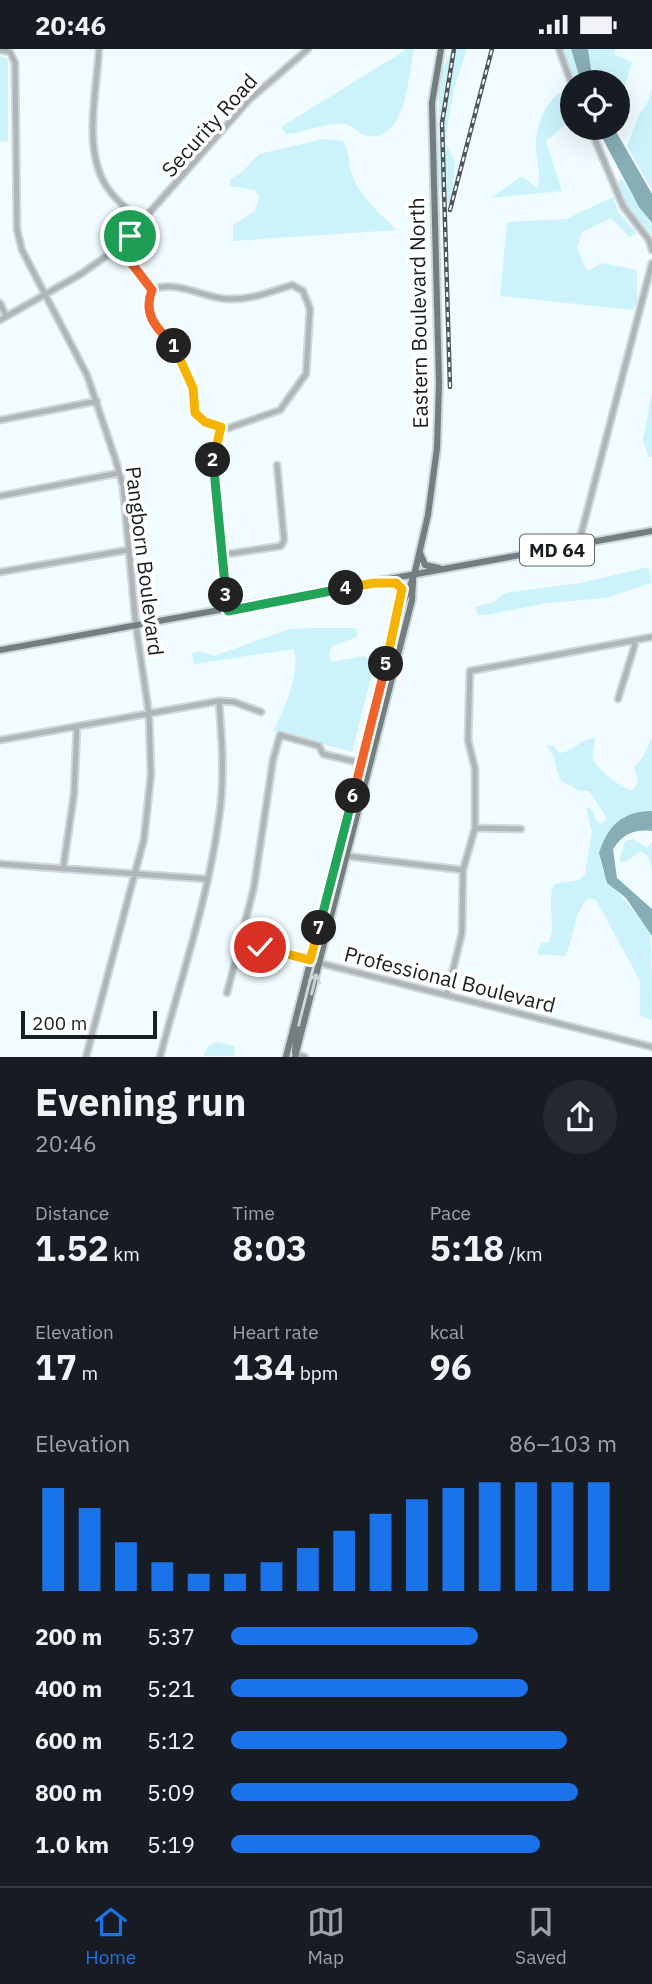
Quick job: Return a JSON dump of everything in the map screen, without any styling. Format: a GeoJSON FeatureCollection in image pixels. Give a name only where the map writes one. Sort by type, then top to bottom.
{"type":"FeatureCollection","features":[{"type":"Feature","properties":{"kind":"main road","name":"Eastern Boulevard North"},"geometry":{"type":"LineString","coordinates":[[295,1056],[413,595],[414,576],[434,479],[439,415],[432,103],[441,49]]}},
{"type":"Feature","properties":{"kind":"main road","name":"MD 64"},"geometry":{"type":"LineString","coordinates":[[0,650],[228,611],[652,531]]}},
{"type":"Feature","properties":{"kind":"main road"},"geometry":{"type":"LineString","coordinates":[[419,553],[425,565],[431,568],[462,566]]}},
{"type":"Feature","properties":{"kind":"main road","name":"Eastern Boulevard North"},"geometry":{"type":"LineString","coordinates":[[286,1056],[399,613],[414,576]]}},
{"type":"Feature","properties":{"kind":"main road"},"geometry":{"type":"LineString","coordinates":[[374,583],[396,583],[401,587],[399,613]]}},
{"type":"Feature","properties":{"kind":"main road"},"geometry":{"type":"LineString","coordinates":[[358,809],[356,800],[364,769],[361,763]]}},
{"type":"Feature","properties":{"kind":"main road"},"geometry":{"type":"LineString","coordinates":[[346,856],[342,847],[352,800]]}},
{"type":"Feature","properties":{"kind":"main road"},"geometry":{"type":"LineString","coordinates":[[295,1056],[293,1047],[299,1004]]}},
{"type":"Feature","properties":{"kind":"street"},"geometry":{"type":"LineString","coordinates":[[99,49],[94,133],[98,167],[110,191],[143,222]]}},
{"type":"Feature","properties":{"kind":"street","name":"Security Road"},"geometry":{"type":"LineString","coordinates":[[0,320],[93,267],[119,247],[249,100],[308,49]]}},
{"type":"Feature","properties":{"kind":"street"},"geometry":{"type":"LineString","coordinates":[[559,49],[567,70]]}},
{"type":"Feature","properties":{"kind":"street","name":"Pangborn Boulevard"},"geometry":{"type":"LineString","coordinates":[[0,50],[10,52],[15,63],[16,230],[22,250],[74,344],[119,473],[136,626],[149,713],[150,788],[136,872],[86,1056]]}},
{"type":"Feature","properties":{"kind":"street"},"geometry":{"type":"LineString","coordinates":[[595,140],[622,206],[645,235],[652,250]]}},
{"type":"Feature","properties":{"kind":"street"},"geometry":{"type":"LineString","coordinates":[[119,247],[152,290]]}},
{"type":"Feature","properties":{"kind":"street"},"geometry":{"type":"LineString","coordinates":[[578,546],[652,263]]}},
{"type":"Feature","properties":{"kind":"street"},"geometry":{"type":"LineString","coordinates":[[296,285],[306,295],[310,309],[309,365],[293,394],[276,412],[240,426],[221,427],[205,422],[195,413],[193,388],[180,355],[152,320],[148,302],[152,290],[171,287],[231,299],[265,295],[296,285]]}},
{"type":"Feature","properties":{"kind":"street"},"geometry":{"type":"LineString","coordinates":[[0,303],[6,316]]}},
{"type":"Feature","properties":{"kind":"street"},"geometry":{"type":"LineString","coordinates":[[0,420],[96,401]]}},
{"type":"Feature","properties":{"kind":"street"},"geometry":{"type":"LineString","coordinates":[[221,427],[212,454],[220,555],[228,611]]}},
{"type":"Feature","properties":{"kind":"street"},"geometry":{"type":"LineString","coordinates":[[220,555],[281,546],[284,540],[276,465]]}},
{"type":"Feature","properties":{"kind":"street"},"geometry":{"type":"LineString","coordinates":[[0,496],[119,473]]}},
{"type":"Feature","properties":{"kind":"street"},"geometry":{"type":"LineString","coordinates":[[0,572],[128,550]]}},
{"type":"Feature","properties":{"kind":"street"},"geometry":{"type":"LineString","coordinates":[[447,995],[462,933],[463,870],[475,828],[475,769],[468,740],[470,671],[652,638]]}},
{"type":"Feature","properties":{"kind":"street"},"geometry":{"type":"LineString","coordinates":[[618,699],[636,641]]}},
{"type":"Feature","properties":{"kind":"street"},"geometry":{"type":"LineString","coordinates":[[160,1056],[207,879],[219,817],[223,751],[219,701]]}},
{"type":"Feature","properties":{"kind":"street"},"geometry":{"type":"LineString","coordinates":[[0,740],[219,701],[234,702],[261,712]]}},
{"type":"Feature","properties":{"kind":"street"},"geometry":{"type":"LineString","coordinates":[[63,869],[74,794],[77,726]]}},
{"type":"Feature","properties":{"kind":"street"},"geometry":{"type":"LineString","coordinates":[[227,993],[260,859],[273,759],[280,735],[319,746],[323,754],[361,763]]}},
{"type":"Feature","properties":{"kind":"street"},"geometry":{"type":"LineString","coordinates":[[475,828],[521,829]]}},
{"type":"Feature","properties":{"kind":"street"},"geometry":{"type":"LineString","coordinates":[[346,856],[463,870]]}},
{"type":"Feature","properties":{"kind":"street"},"geometry":{"type":"LineString","coordinates":[[0,865],[136,872],[207,879]]}},
{"type":"Feature","properties":{"kind":"street","name":"Professional Boulevard"},"geometry":{"type":"LineString","coordinates":[[240,943],[652,1047]]}},
{"type":"Feature","properties":{"kind":"street"},"geometry":{"type":"LineString","coordinates":[[295,1056],[305,1056]]}},
{"type":"Feature","properties":{"kind":"shaded area"},"geometry":{"type":"Polygon","coordinates":[[[407,49],[414,49],[403,104],[391,128],[381,135],[368,136],[344,124],[286,134],[281,127],[407,49]]]}},
{"type":"Feature","properties":{"kind":"shaded area"},"geometry":{"type":"Polygon","coordinates":[[[452,49],[467,49],[454,89],[445,142],[455,161],[452,203],[442,203],[438,180],[439,77],[452,49]]]}},
{"type":"Feature","properties":{"kind":"shaded area"},"geometry":{"type":"Polygon","coordinates":[[[563,49],[571,49],[577,70],[570,70],[563,49]]]}},
{"type":"Feature","properties":{"kind":"shaded area"},"geometry":{"type":"Polygon","coordinates":[[[571,49],[588,49],[591,70],[577,70],[571,49]]]}},
{"type":"Feature","properties":{"kind":"shaded area"},"geometry":{"type":"Polygon","coordinates":[[[588,49],[616,49],[614,54],[632,62],[630,70],[591,70],[588,49]]]}},
{"type":"Feature","properties":{"kind":"shaded area"},"geometry":{"type":"Polygon","coordinates":[[[0,56],[8,59],[8,142],[0,141],[0,56]]]}},
{"type":"Feature","properties":{"kind":"shaded area"},"geometry":{"type":"Polygon","coordinates":[[[652,87],[652,189],[627,146],[639,115],[649,100],[652,87]]]}},
{"type":"Feature","properties":{"kind":"shaded area"},"geometry":{"type":"Polygon","coordinates":[[[560,93],[560,129],[546,141],[562,191],[491,198],[522,176],[537,188],[538,128],[548,105],[560,93]]]}},
{"type":"Feature","properties":{"kind":"shaded area"},"geometry":{"type":"Polygon","coordinates":[[[324,139],[343,141],[351,173],[361,192],[397,230],[233,241],[233,225],[255,211],[260,196],[255,190],[230,186],[230,179],[242,172],[259,154],[324,139]]]}},
{"type":"Feature","properties":{"kind":"shaded area"},"geometry":{"type":"Polygon","coordinates":[[[603,140],[621,140],[652,194],[652,223],[639,207],[603,140]]]}},
{"type":"Feature","properties":{"kind":"shaded area"},"geometry":{"type":"Polygon","coordinates":[[[621,178],[652,226],[652,235],[615,190],[621,178]]]}},
{"type":"Feature","properties":{"kind":"shaded area"},"geometry":{"type":"Polygon","coordinates":[[[613,197],[618,212],[637,233],[629,237],[611,218],[582,232],[577,248],[587,271],[602,263],[637,270],[637,303],[632,310],[500,296],[507,222],[566,219],[613,197]]]}},
{"type":"Feature","properties":{"kind":"shaded area"},"geometry":{"type":"Polygon","coordinates":[[[652,392],[652,457],[648,456],[643,440],[652,392]]]}},
{"type":"Feature","properties":{"kind":"shaded area"},"geometry":{"type":"Polygon","coordinates":[[[648,567],[652,583],[606,598],[547,603],[486,615],[478,615],[475,607],[494,602],[505,593],[581,583],[648,567]]]}},
{"type":"Feature","properties":{"kind":"shaded area"},"geometry":{"type":"Polygon","coordinates":[[[356,628],[357,637],[332,646],[329,654],[331,662],[365,656],[371,661],[371,677],[352,752],[273,731],[287,702],[294,679],[293,649],[194,664],[192,654],[199,651],[214,656],[290,629],[356,628]]]}},
{"type":"Feature","properties":{"kind":"shaded area"},"geometry":{"type":"Polygon","coordinates":[[[652,737],[652,811],[624,816],[599,853],[601,865],[612,886],[650,933],[652,1020],[640,1016],[640,981],[596,900],[589,898],[580,910],[565,956],[537,954],[541,943],[549,942],[551,935],[551,899],[554,884],[579,880],[585,874],[592,832],[586,807],[593,810],[595,819],[601,824],[607,818],[589,791],[580,791],[560,780],[553,755],[546,745],[554,746],[559,753],[595,738],[593,756],[598,766],[615,782],[632,791],[638,782],[634,767],[643,757],[652,737]]]}},
{"type":"Feature","properties":{"kind":"shaded area"},"geometry":{"type":"Polygon","coordinates":[[[652,811],[652,831],[630,834],[613,849],[617,878],[652,909],[652,936],[626,898],[607,883],[599,853],[607,835],[624,817],[652,811]]]}},
{"type":"Feature","properties":{"kind":"shaded area"},"geometry":{"type":"Polygon","coordinates":[[[633,839],[647,848],[652,842],[652,869],[648,856],[641,851],[627,861],[619,862],[625,841],[633,839]]]}},
{"type":"Feature","properties":{"kind":"shaded area"},"geometry":{"type":"Polygon","coordinates":[[[216,1042],[235,1046],[234,1056],[203,1056],[208,1047],[216,1042]]]}},
{"type":"Feature","properties":{"kind":"railway"},"geometry":{"type":"LineString","coordinates":[[450,387],[442,123],[454,49]]}},
{"type":"Feature","properties":{"kind":"railway"},"geometry":{"type":"LineString","coordinates":[[450,210],[492,49]]}},
{"type":"Feature","properties":{"kind":"route"},"geometry":{"type":"LineString","coordinates":[[130,236],[119,247],[152,290],[148,302],[149,312],[158,330],[180,355],[193,388],[195,413],[205,422],[221,427],[212,454],[220,555],[228,611],[374,583],[396,583],[403,593],[310,960],[260,947]]}}]}
